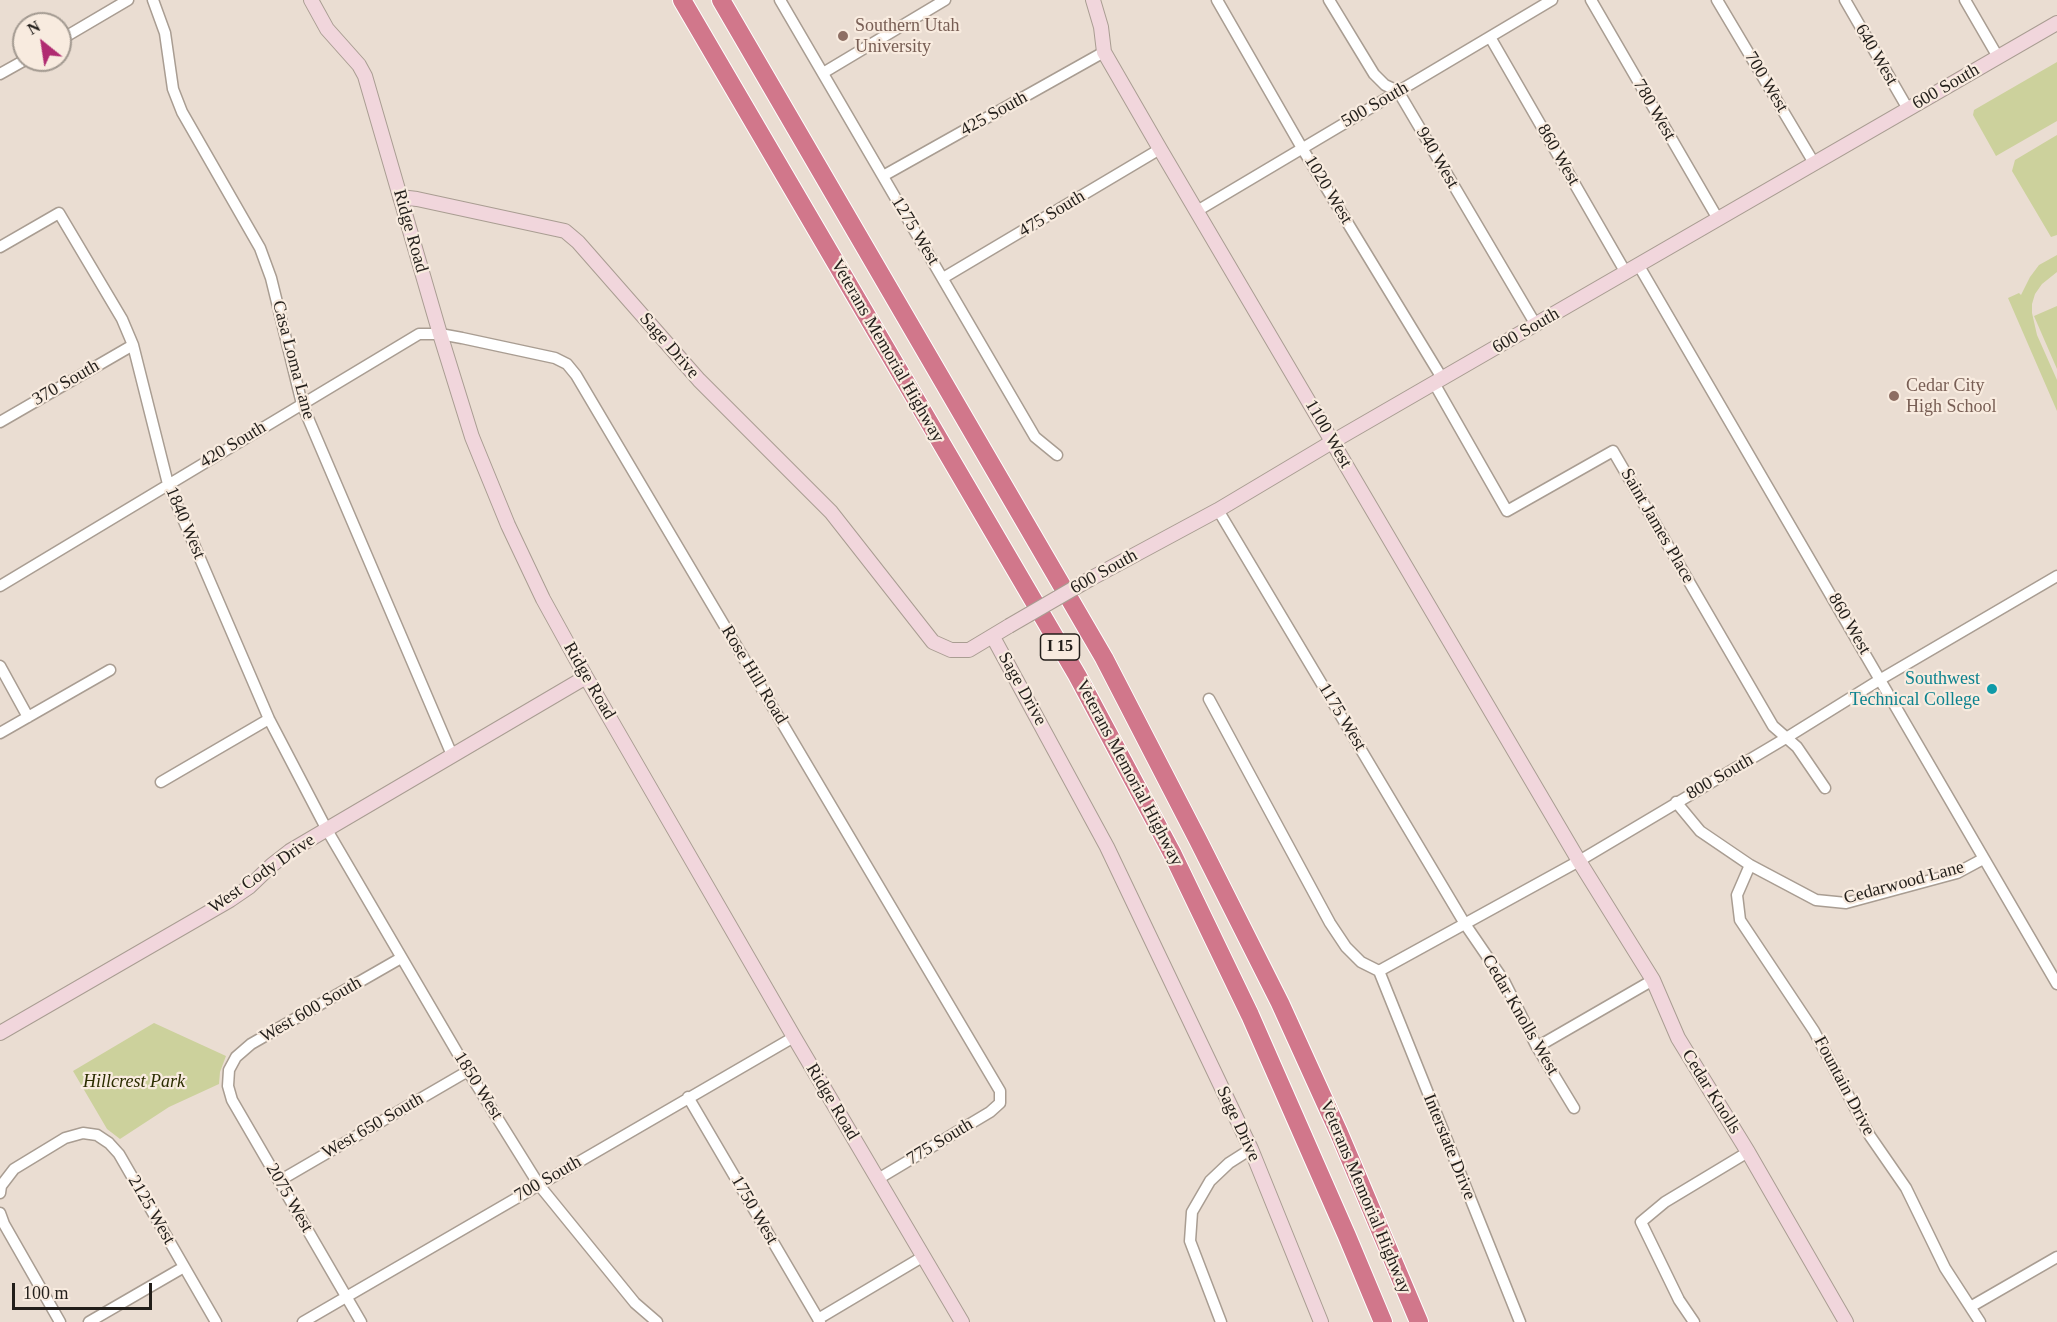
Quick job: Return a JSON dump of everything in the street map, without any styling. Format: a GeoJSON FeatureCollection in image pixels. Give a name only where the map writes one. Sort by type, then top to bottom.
{"type":"FeatureCollection","features":[{"type":"Feature","properties":{"kind":"highway","name":"Veterans Memorial Highway"},"geometry":{"type":"LineString","coordinates":[[682,0],[1077,675],[1166,843],[1250,1015],[1383,1322]]}},
{"type":"Feature","properties":{"kind":"highway","name":"Veterans Memorial Highway"},"geometry":{"type":"LineString","coordinates":[[721,0],[1104,658],[1280,1003],[1339,1133],[1419,1322]]}},
{"type":"Feature","properties":{"kind":"street"},"geometry":{"type":"LineString","coordinates":[[72,32],[128,0]]}},
{"type":"Feature","properties":{"kind":"street","name":"Casa Loma Lane"},"geometry":{"type":"LineString","coordinates":[[153,0],[165,33],[173,89],[182,112],[260,248],[271,278],[302,404],[452,755]]}},
{"type":"Feature","properties":{"kind":"street","name":"Ridge Road"},"geometry":{"type":"LineString","coordinates":[[311,0],[327,29],[359,65],[365,76],[472,437],[507,525],[543,599],[794,1037],[962,1322]]}},
{"type":"Feature","properties":{"kind":"street","name":"1275 West"},"geometry":{"type":"LineString","coordinates":[[780,0],[1035,437],[1057,455]]}},
{"type":"Feature","properties":{"kind":"street"},"geometry":{"type":"LineString","coordinates":[[823,73],[945,0]]}},
{"type":"Feature","properties":{"kind":"street","name":"1100 West"},"geometry":{"type":"LineString","coordinates":[[1093,0],[1101,27],[1104,52],[1579,861]]}},
{"type":"Feature","properties":{"kind":"street","name":"1020 West"},"geometry":{"type":"LineString","coordinates":[[1217,0],[1438,381]]}},
{"type":"Feature","properties":{"kind":"street","name":"940 West"},"geometry":{"type":"LineString","coordinates":[[1329,0],[1374,74],[1385,85],[1398,91],[1536,325]]}},
{"type":"Feature","properties":{"kind":"street","name":"500 South"},"geometry":{"type":"LineString","coordinates":[[1197,211],[1552,0]]}},
{"type":"Feature","properties":{"kind":"street","name":"780 West"},"geometry":{"type":"LineString","coordinates":[[1591,0],[1718,219]]}},
{"type":"Feature","properties":{"kind":"street","name":"700 West"},"geometry":{"type":"LineString","coordinates":[[1717,0],[1814,163]]}},
{"type":"Feature","properties":{"kind":"street","name":"640 West"},"geometry":{"type":"LineString","coordinates":[[1845,0],[1908,109]]}},
{"type":"Feature","properties":{"kind":"street"},"geometry":{"type":"LineString","coordinates":[[1965,0],[1998,57]]}},
{"type":"Feature","properties":{"kind":"street","name":"600 South"},"geometry":{"type":"LineString","coordinates":[[993,637],[1090,579],[1218,510],[2057,23]]}},
{"type":"Feature","properties":{"kind":"street","name":"860 West"},"geometry":{"type":"LineString","coordinates":[[1490,37],[1626,273]]}},
{"type":"Feature","properties":{"kind":"street","name":"425 South"},"geometry":{"type":"LineString","coordinates":[[882,176],[1104,52]]}},
{"type":"Feature","properties":{"kind":"street","name":"475 South"},"geometry":{"type":"LineString","coordinates":[[943,278],[1160,149]]}},
{"type":"Feature","properties":{"kind":"street","name":"Sage Drive"},"geometry":{"type":"LineString","coordinates":[[400,197],[565,231],[578,242],[699,380],[831,512],[933,642],[951,650],[969,650],[993,637],[1107,847],[1251,1149],[1321,1322]]}},
{"type":"Feature","properties":{"kind":"street","name":"1840 West"},"geometry":{"type":"LineString","coordinates":[[0,247],[59,213],[122,319],[133,345],[168,484],[269,719],[327,830]]}},
{"type":"Feature","properties":{"kind":"street","name":"860 West"},"geometry":{"type":"LineString","coordinates":[[1639,266],[2057,984]]}},
{"type":"Feature","properties":{"kind":"street","name":"420 South"},"geometry":{"type":"LineString","coordinates":[[0,586],[419,334],[440,334]]}},
{"type":"Feature","properties":{"kind":"street","name":"Rose Hill Road"},"geometry":{"type":"LineString","coordinates":[[440,334],[555,358],[567,364],[576,375],[1000,1091],[1000,1103]]}},
{"type":"Feature","properties":{"kind":"street","name":"370 South"},"geometry":{"type":"LineString","coordinates":[[0,422],[133,345]]}},
{"type":"Feature","properties":{"kind":"street","name":"Saint James Place"},"geometry":{"type":"LineString","coordinates":[[1438,381],[1507,511],[1613,451],[1773,726],[1786,738]]}},
{"type":"Feature","properties":{"kind":"street","name":"1175 West"},"geometry":{"type":"LineString","coordinates":[[1218,510],[1465,924]]}},
{"type":"Feature","properties":{"kind":"street","name":"800 South"},"geometry":{"type":"LineString","coordinates":[[1379,972],[1579,861],[2057,576]]}},
{"type":"Feature","properties":{"kind":"street"},"geometry":{"type":"LineString","coordinates":[[0,666],[28,717]]}},
{"type":"Feature","properties":{"kind":"street"},"geometry":{"type":"LineString","coordinates":[[0,733],[110,670]]}},
{"type":"Feature","properties":{"kind":"street","name":"West Cody Drive"},"geometry":{"type":"LineString","coordinates":[[0,1033],[230,900],[249,887],[290,851],[586,677]]}},
{"type":"Feature","properties":{"kind":"street"},"geometry":{"type":"LineString","coordinates":[[1209,699],[1330,924],[1346,947],[1361,962],[1379,972]]}},
{"type":"Feature","properties":{"kind":"street"},"geometry":{"type":"LineString","coordinates":[[161,782],[269,719]]}},
{"type":"Feature","properties":{"kind":"street"},"geometry":{"type":"LineString","coordinates":[[1786,738],[1797,747],[1825,788]]}},
{"type":"Feature","properties":{"kind":"street","name":"Cedarwood Lane"},"geometry":{"type":"LineString","coordinates":[[1676,802],[1700,831],[1750,865],[1816,900],[1846,903],[1957,873],[1983,859]]}},
{"type":"Feature","properties":{"kind":"street","name":"1850 West"},"geometry":{"type":"LineString","coordinates":[[327,830],[468,1071],[539,1185],[652,1321]]}},
{"type":"Feature","properties":{"kind":"street","name":"Cedar Knolls"},"geometry":{"type":"LineString","coordinates":[[1579,861],[1653,980],[1678,1038],[1748,1152],[1846,1322]]}},
{"type":"Feature","properties":{"kind":"street","name":"Fountain Drive"},"geometry":{"type":"LineString","coordinates":[[1750,865],[1737,896],[1740,920],[1814,1031],[1870,1136],[1906,1188],[1945,1268],[1980,1322]]}},
{"type":"Feature","properties":{"kind":"street","name":"Cedar Knolls West"},"geometry":{"type":"LineString","coordinates":[[1465,924],[1504,981],[1537,1047],[1574,1108]]}},
{"type":"Feature","properties":{"kind":"street","name":"West 600 South"},"geometry":{"type":"LineString","coordinates":[[229,1070],[236,1057],[251,1044],[401,958]]}},
{"type":"Feature","properties":{"kind":"street","name":"Interstate Drive"},"geometry":{"type":"LineString","coordinates":[[1379,972],[1520,1322]]}},
{"type":"Feature","properties":{"kind":"street"},"geometry":{"type":"LineString","coordinates":[[1537,1047],[1653,980]]}},
{"type":"Feature","properties":{"kind":"street","name":"700 South"},"geometry":{"type":"LineString","coordinates":[[303,1322],[794,1037]]}},
{"type":"Feature","properties":{"kind":"street","name":"2075 West"},"geometry":{"type":"LineString","coordinates":[[229,1070],[228,1086],[232,1100],[361,1322]]}},
{"type":"Feature","properties":{"kind":"street","name":"West 650 South"},"geometry":{"type":"LineString","coordinates":[[279,1181],[468,1071]]}},
{"type":"Feature","properties":{"kind":"street","name":"1750 West"},"geometry":{"type":"LineString","coordinates":[[688,1097],[819,1320]]}},
{"type":"Feature","properties":{"kind":"street","name":"775 South"},"geometry":{"type":"LineString","coordinates":[[878,1179],[990,1112],[1000,1103]]}},
{"type":"Feature","properties":{"kind":"street","name":"2125 West"},"geometry":{"type":"LineString","coordinates":[[0,1193],[1,1186],[14,1169],[65,1138],[83,1133],[97,1135],[119,1154],[216,1322]]}},
{"type":"Feature","properties":{"kind":"street"},"geometry":{"type":"LineString","coordinates":[[1221,1322],[1190,1241],[1192,1212],[1210,1181],[1229,1162],[1251,1149]]}},
{"type":"Feature","properties":{"kind":"street"},"geometry":{"type":"LineString","coordinates":[[1694,1322],[1679,1300],[1641,1222],[1665,1202],[1748,1152]]}},
{"type":"Feature","properties":{"kind":"street"},"geometry":{"type":"LineString","coordinates":[[0,1212],[4,1224],[60,1322]]}},
{"type":"Feature","properties":{"kind":"street"},"geometry":{"type":"LineString","coordinates":[[819,1320],[924,1256]]}},
{"type":"Feature","properties":{"kind":"street"},"geometry":{"type":"LineString","coordinates":[[1971,1306],[2057,1257]]}},
{"type":"Feature","properties":{"kind":"street"},"geometry":{"type":"LineString","coordinates":[[89,1322],[184,1267]]}},
{"type":"Feature","properties":{"kind":"green space"},"geometry":{"type":"Polygon","coordinates":[[[2057,62],[2057,121],[1996,156],[1973,115],[1974,110],[2057,62]]]}},
{"type":"Feature","properties":{"kind":"green space"},"geometry":{"type":"Polygon","coordinates":[[[2057,135],[2057,235],[2051,237],[2012,171],[2015,160],[2057,135]]]}},
{"type":"Feature","properties":{"kind":"green space"},"geometry":{"type":"Polygon","coordinates":[[[2057,255],[2057,272],[2042,284],[2035,294],[2032,313],[2037,335],[2057,380],[2057,411],[2008,298],[2019,293],[2021,295],[2039,265],[2057,255]]]}},
{"type":"Feature","properties":{"kind":"green space"},"geometry":{"type":"Polygon","coordinates":[[[2057,306],[2057,369],[2034,316],[2057,306]]]}},
{"type":"Feature","properties":{"kind":"green space","name":"Hillcrest Park"},"geometry":{"type":"Polygon","coordinates":[[[154,1023],[226,1056],[220,1072],[219,1084],[169,1107],[120,1139],[107,1129],[73,1071],[154,1023]]]}},
{"type":"Feature","properties":{"kind":"place","name":"Southern Utah University"},"geometry":{"type":"Point","coordinates":[843,36]}},
{"type":"Feature","properties":{"kind":"place","name":"Cedar City High School"},"geometry":{"type":"Point","coordinates":[1894,396]}},
{"type":"Feature","properties":{"kind":"place","name":"Southwest Technical College"},"geometry":{"type":"Point","coordinates":[1992,689]}}]}
